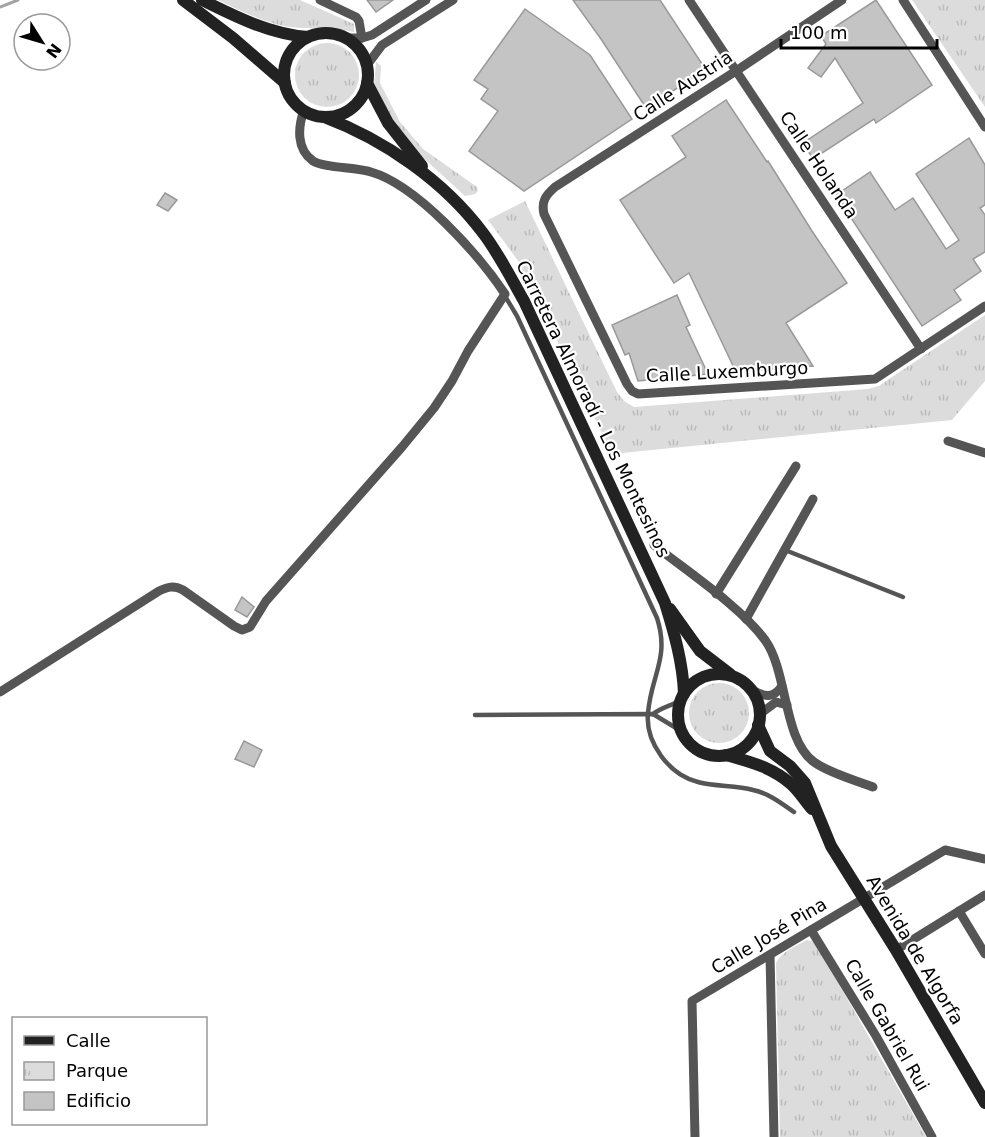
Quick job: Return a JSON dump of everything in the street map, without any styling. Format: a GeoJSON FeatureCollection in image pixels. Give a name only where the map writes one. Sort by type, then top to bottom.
{"type":"FeatureCollection","features":[{"type":"Feature","properties":{"kind":"main road"},"geometry":{"type":"LineString","coordinates":[[183,0],[233,38],[285,83],[292,99],[304,110],[324,117],[334,116],[352,108],[359,101],[367,83],[367,65],[360,50],[347,39],[328,33],[308,37],[268,29],[243,20],[202,0]]}},
{"type":"Feature","properties":{"kind":"main road"},"geometry":{"type":"LineString","coordinates":[[285,83],[287,61],[292,51],[308,37]]}},
{"type":"Feature","properties":{"kind":"main road","name":"Carretera Almoradí - Los Montesinos"},"geometry":{"type":"LineString","coordinates":[[367,83],[388,123],[434,181],[463,209],[483,234],[500,258],[524,301],[665,603],[684,683],[682,697]]}},
{"type":"Feature","properties":{"kind":"main road","name":"Carretera Almoradí - Los Montesinos"},"geometry":{"type":"LineString","coordinates":[[324,117],[346,125],[396,153],[434,181]]}},
{"type":"Feature","properties":{"kind":"main road","name":"Carretera Almoradí - Los Montesinos"},"geometry":{"type":"LineString","coordinates":[[665,603],[700,651],[733,676]]}},
{"type":"Feature","properties":{"kind":"main road"},"geometry":{"type":"LineString","coordinates":[[719,674],[733,676],[752,690],[759,706],[759,720],[750,741],[735,752],[726,755],[703,753],[690,744],[681,731],[678,710],[682,697],[693,683],[705,676],[719,674]]}},
{"type":"Feature","properties":{"kind":"main road","name":"Avenida de Algorfa"},"geometry":{"type":"LineString","coordinates":[[759,720],[770,751],[790,766],[805,783],[831,846],[896,950],[985,1103]]}},
{"type":"Feature","properties":{"kind":"main road","name":"Avenida de Algorfa"},"geometry":{"type":"LineString","coordinates":[[726,755],[761,765],[779,775],[795,788],[817,815]]}},
{"type":"Feature","properties":{"kind":"street"},"geometry":{"type":"LineString","coordinates":[[320,0],[356,17],[362,38]]}},
{"type":"Feature","properties":{"kind":"street"},"geometry":{"type":"LineString","coordinates":[[347,39],[362,38],[381,30],[426,0]]}},
{"type":"Feature","properties":{"kind":"street"},"geometry":{"type":"LineString","coordinates":[[367,65],[382,45],[453,0]]}},
{"type":"Feature","properties":{"kind":"street","name":"Calle Holanda"},"geometry":{"type":"LineString","coordinates":[[689,0],[921,349]]}},
{"type":"Feature","properties":{"kind":"street","name":"Calle Austria"},"geometry":{"type":"LineString","coordinates":[[544,199],[555,187],[842,0]]}},
{"type":"Feature","properties":{"kind":"street"},"geometry":{"type":"LineString","coordinates":[[903,0],[985,127]]}},
{"type":"Feature","properties":{"kind":"street"},"geometry":{"type":"LineString","coordinates":[[0,692],[159,591],[169,587],[176,586],[183,590],[242,630],[250,627],[266,601],[434,408],[504,294],[441,219],[400,186],[371,171],[324,165],[313,161],[302,150],[300,142],[300,123],[304,110]]}},
{"type":"Feature","properties":{"kind":"street","name":"Calle Luxemburgo"},"geometry":{"type":"LineString","coordinates":[[544,199],[542,206],[544,214],[613,357],[632,391],[638,394],[875,380],[921,349]]}},
{"type":"Feature","properties":{"kind":"street"},"geometry":{"type":"LineString","coordinates":[[921,349],[985,306]]}},
{"type":"Feature","properties":{"kind":"street"},"geometry":{"type":"LineString","coordinates":[[948,441],[985,453]]}},
{"type":"Feature","properties":{"kind":"street"},"geometry":{"type":"LineString","coordinates":[[716,594],[796,465]]}},
{"type":"Feature","properties":{"kind":"street"},"geometry":{"type":"LineString","coordinates":[[746,619],[813,499]]}},
{"type":"Feature","properties":{"kind":"street"},"geometry":{"type":"LineString","coordinates":[[654,546],[716,594],[762,636],[771,650],[797,739],[806,755],[817,764],[873,787]]}},
{"type":"Feature","properties":{"kind":"street"},"geometry":{"type":"LineString","coordinates":[[752,690],[770,696],[782,686]]}},
{"type":"Feature","properties":{"kind":"street"},"geometry":{"type":"LineString","coordinates":[[759,720],[776,702],[787,705]]}},
{"type":"Feature","properties":{"kind":"street","name":"Calle José Pina"},"geometry":{"type":"LineString","coordinates":[[695,1137],[692,1001],[945,850],[985,859]]}},
{"type":"Feature","properties":{"kind":"street"},"geometry":{"type":"LineString","coordinates":[[896,950],[985,896]]}},
{"type":"Feature","properties":{"kind":"street"},"geometry":{"type":"LineString","coordinates":[[959,911],[985,954]]}},
{"type":"Feature","properties":{"kind":"street","name":"Calle Gabriel Rui"},"geometry":{"type":"LineString","coordinates":[[811,930],[876,1036],[932,1137]]}},
{"type":"Feature","properties":{"kind":"street"},"geometry":{"type":"LineString","coordinates":[[770,955],[774,1137]]}},
{"type":"Feature","properties":{"kind":"lane"},"geometry":{"type":"LineString","coordinates":[[504,294],[517,316],[659,624],[663,643],[662,656],[650,714],[652,741],[660,757],[675,771],[695,782],[754,790],[794,812]]}},
{"type":"Feature","properties":{"kind":"lane"},"geometry":{"type":"LineString","coordinates":[[784,550],[903,597]]}},
{"type":"Feature","properties":{"kind":"lane"},"geometry":{"type":"LineString","coordinates":[[475,715],[650,714],[672,705],[682,697]]}},
{"type":"Feature","properties":{"kind":"lane"},"geometry":{"type":"LineString","coordinates":[[650,714],[681,731]]}},
{"type":"Feature","properties":{"kind":"green space"},"geometry":{"type":"Polygon","coordinates":[[[218,0],[300,0],[354,24],[354,32],[275,24],[218,0]]]}},
{"type":"Feature","properties":{"kind":"green space"},"geometry":{"type":"Polygon","coordinates":[[[912,0],[985,0],[985,107],[912,0]]]}},
{"type":"Feature","properties":{"kind":"green space"},"geometry":{"type":"Polygon","coordinates":[[[327,43],[350,52],[359,75],[350,98],[327,107],[304,98],[295,75],[304,52],[327,43]]]}},
{"type":"Feature","properties":{"kind":"green space"},"geometry":{"type":"Polygon","coordinates":[[[376,62],[381,66],[380,83],[400,122],[423,149],[477,187],[478,191],[475,194],[465,196],[418,153],[388,115],[374,86],[376,62]]]}},
{"type":"Feature","properties":{"kind":"green space"},"geometry":{"type":"Polygon","coordinates":[[[525,201],[617,392],[624,401],[634,407],[868,389],[879,386],[985,315],[985,381],[952,420],[612,454],[519,262],[488,220],[525,201]]]}},
{"type":"Feature","properties":{"kind":"green space"},"geometry":{"type":"Polygon","coordinates":[[[713,683],[725,683],[736,688],[744,696],[749,713],[747,725],[736,738],[725,743],[713,743],[702,738],[694,730],[689,719],[689,707],[694,696],[702,688],[713,683]]]}},
{"type":"Feature","properties":{"kind":"green space"},"geometry":{"type":"Polygon","coordinates":[[[807,940],[816,944],[926,1137],[780,1137],[776,963],[785,952],[807,940]]]}},
{"type":"Feature","properties":{"kind":"building"},"geometry":{"type":"Polygon","coordinates":[[[367,0],[393,0],[376,12],[367,0]]]}},
{"type":"Feature","properties":{"kind":"building"},"geometry":{"type":"Polygon","coordinates":[[[573,0],[660,0],[706,70],[646,108],[573,0]]]}},
{"type":"Feature","properties":{"kind":"building"},"geometry":{"type":"Polygon","coordinates":[[[876,0],[932,85],[876,123],[874,119],[813,159],[803,143],[863,103],[835,58],[821,77],[808,68],[826,44],[821,36],[876,0]]]}},
{"type":"Feature","properties":{"kind":"building"},"geometry":{"type":"Polygon","coordinates":[[[525,9],[590,55],[632,119],[524,191],[469,151],[498,111],[481,99],[488,89],[474,80],[525,9]]]}},
{"type":"Feature","properties":{"kind":"building"},"geometry":{"type":"Polygon","coordinates":[[[726,100],[847,283],[786,323],[813,366],[736,372],[689,273],[674,283],[620,200],[686,157],[672,136],[726,100]]]}},
{"type":"Feature","properties":{"kind":"building"},"geometry":{"type":"Polygon","coordinates":[[[969,138],[985,165],[985,205],[980,208],[985,215],[985,252],[973,259],[981,271],[954,290],[961,300],[922,326],[836,195],[870,172],[895,210],[913,198],[946,249],[959,240],[916,174],[969,138]]]}},
{"type":"Feature","properties":{"kind":"building"},"geometry":{"type":"Polygon","coordinates":[[[165,193],[177,200],[168,211],[157,205],[165,193]]]}},
{"type":"Feature","properties":{"kind":"building"},"geometry":{"type":"Polygon","coordinates":[[[677,295],[690,325],[686,327],[708,374],[638,381],[629,353],[625,355],[612,325],[677,295]]]}},
{"type":"Feature","properties":{"kind":"building"},"geometry":{"type":"Polygon","coordinates":[[[242,597],[254,607],[247,617],[235,610],[242,597]]]}},
{"type":"Feature","properties":{"kind":"building"},"geometry":{"type":"Polygon","coordinates":[[[244,741],[262,750],[254,767],[235,759],[244,741]]]}},
{"type":"Feature","properties":{"kind":"waterway"},"geometry":{"type":"LineString","coordinates":[[0,7],[18,0]]}}]}
